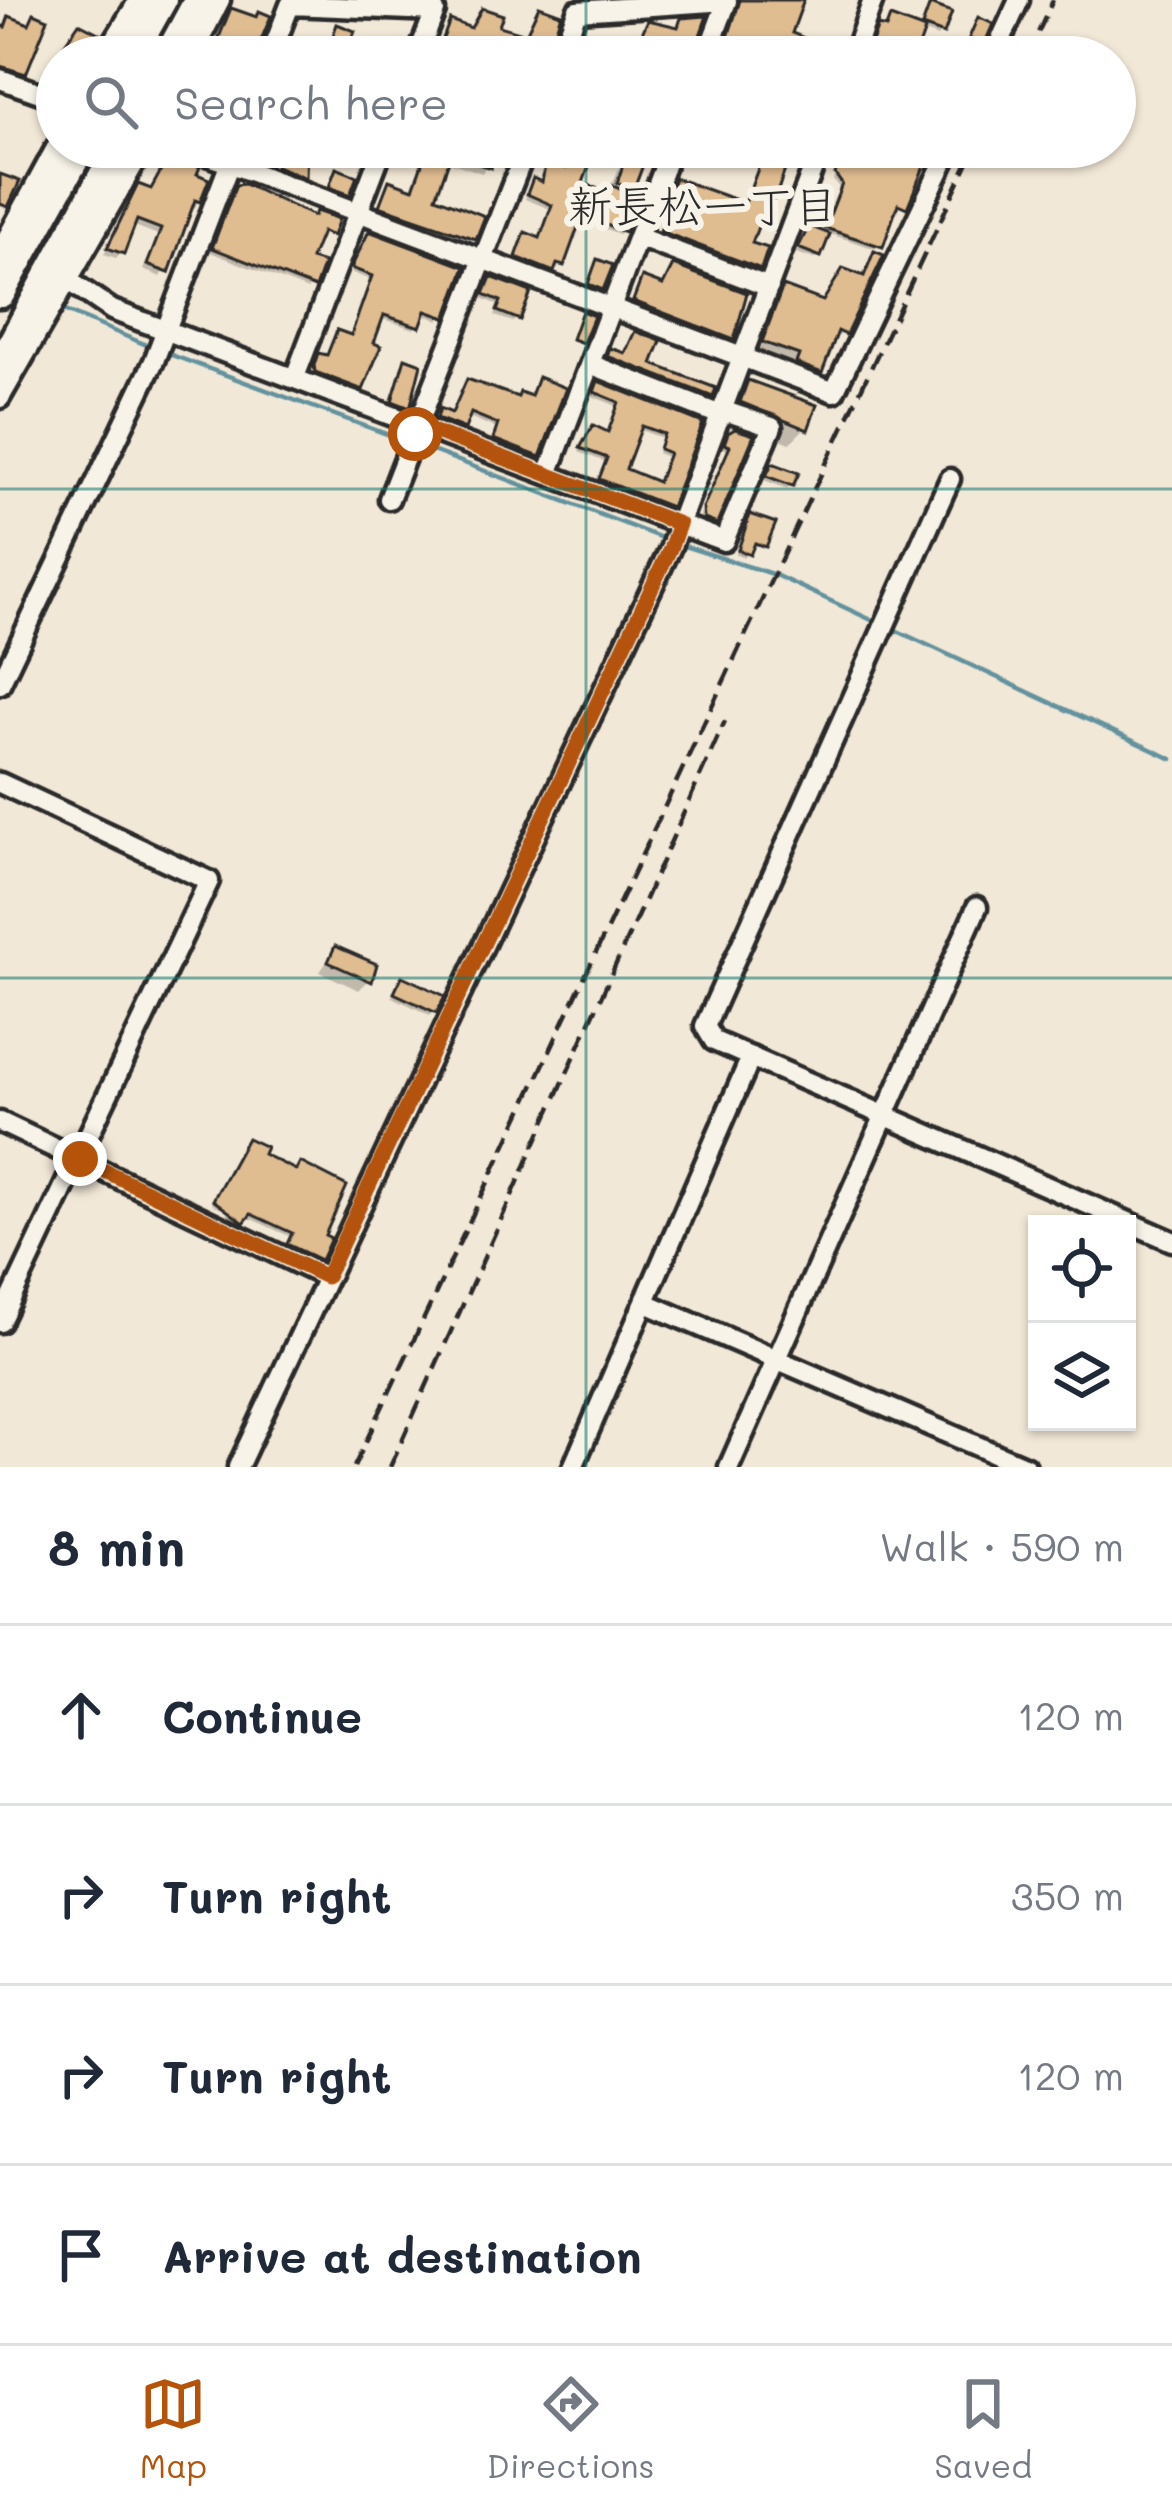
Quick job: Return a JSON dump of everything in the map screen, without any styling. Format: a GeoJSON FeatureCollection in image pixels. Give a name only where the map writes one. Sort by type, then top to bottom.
{"type":"FeatureCollection","features":[{"type":"Feature","properties":{"kind":"highway"},"geometry":{"type":"LineString","coordinates":[[141,36],[161,0]]}},
{"type":"Feature","properties":{"kind":"highway"},"geometry":{"type":"LineString","coordinates":[[180,36],[200,0]]}},
{"type":"Feature","properties":{"kind":"highway"},"geometry":{"type":"LineString","coordinates":[[3,273],[67,168]]}},
{"type":"Feature","properties":{"kind":"highway"},"geometry":{"type":"LineString","coordinates":[[0,368],[19,333],[56,284],[110,168]]}},
{"type":"Feature","properties":{"kind":"street"},"geometry":{"type":"LineString","coordinates":[[117,36],[139,0]]}},
{"type":"Feature","properties":{"kind":"street"},"geometry":{"type":"LineString","coordinates":[[202,36],[220,0]]}},
{"type":"Feature","properties":{"kind":"street"},"geometry":{"type":"LineString","coordinates":[[860,36],[872,0]]}},
{"type":"Feature","properties":{"kind":"street"},"geometry":{"type":"LineString","coordinates":[[1003,36],[1019,0]]}},
{"type":"Feature","properties":{"kind":"street"},"geometry":{"type":"LineString","coordinates":[[568,36],[577,11],[728,1],[714,36]]}},
{"type":"Feature","properties":{"kind":"street"},"geometry":{"type":"LineString","coordinates":[[278,36],[290,5],[435,11],[425,36]]}},
{"type":"Feature","properties":{"kind":"street"},"geometry":{"type":"LineString","coordinates":[[0,79],[36,92]]}},
{"type":"Feature","properties":{"kind":"street"},"geometry":{"type":"LineString","coordinates":[[3,273],[48,168]]}},
{"type":"Feature","properties":{"kind":"street"},"geometry":{"type":"LineString","coordinates":[[0,398],[56,284],[131,168]]}},
{"type":"Feature","properties":{"kind":"street"},"geometry":{"type":"LineString","coordinates":[[0,684],[160,345],[228,168]]}},
{"type":"Feature","properties":{"kind":"street"},"geometry":{"type":"LineString","coordinates":[[263,168],[485,261],[834,392],[941,168]]}},
{"type":"Feature","properties":{"kind":"street"},"geometry":{"type":"LineString","coordinates":[[295,377],[375,168]]}},
{"type":"Feature","properties":{"kind":"street"},"geometry":{"type":"LineString","coordinates":[[389,499],[519,168]]}},
{"type":"Feature","properties":{"kind":"street"},"geometry":{"type":"LineString","coordinates":[[548,474],[664,168]]}},
{"type":"Feature","properties":{"kind":"street"},"geometry":{"type":"LineString","coordinates":[[238,1467],[675,534],[813,168]]}},
{"type":"Feature","properties":{"kind":"street"},"geometry":{"type":"LineString","coordinates":[[638,237],[769,287]]}},
{"type":"Feature","properties":{"kind":"street"},"geometry":{"type":"LineString","coordinates":[[56,284],[112,310],[160,345],[295,377],[415,437],[548,474],[675,534],[724,541],[772,427],[590,364]]}},
{"type":"Feature","properties":{"kind":"street"},"geometry":{"type":"LineString","coordinates":[[950,478],[705,1026],[714,1041],[1172,1240]]}},
{"type":"Feature","properties":{"kind":"street"},"geometry":{"type":"LineString","coordinates":[[0,783],[209,881],[0,1322]]}},
{"type":"Feature","properties":{"kind":"street"},"geometry":{"type":"LineString","coordinates":[[729,1467],[780,1361],[977,907]]}},
{"type":"Feature","properties":{"kind":"street"},"geometry":{"type":"LineString","coordinates":[[573,1467],[751,1057]]}},
{"type":"Feature","properties":{"kind":"street"},"geometry":{"type":"LineString","coordinates":[[0,1122],[326,1277]]}},
{"type":"Feature","properties":{"kind":"street"},"geometry":{"type":"LineString","coordinates":[[646,1304],[1026,1467]]}},
{"type":"Feature","properties":{"kind":"building"},"geometry":{"type":"Polygon","coordinates":[[[740,0],[804,0],[792,33],[799,36],[728,36],[740,0]]]}},
{"type":"Feature","properties":{"kind":"building"},"geometry":{"type":"Polygon","coordinates":[[[930,4],[952,12],[944,34],[922,26],[930,4]]]}},
{"type":"Feature","properties":{"kind":"building"},"geometry":{"type":"Polygon","coordinates":[[[539,6],[561,14],[554,36],[444,36],[450,20],[471,28],[482,8],[503,15],[499,26],[526,34],[539,6]]]}},
{"type":"Feature","properties":{"kind":"building"},"geometry":{"type":"Polygon","coordinates":[[[231,8],[257,17],[259,11],[271,16],[263,36],[220,36],[231,8]]]}},
{"type":"Feature","properties":{"kind":"building"},"geometry":{"type":"Polygon","coordinates":[[[34,13],[48,19],[41,36],[36,36],[26,74],[0,66],[0,25],[5,27],[9,16],[29,24],[34,13]]]}},
{"type":"Feature","properties":{"kind":"building"},"geometry":{"type":"Polygon","coordinates":[[[707,16],[700,36],[641,36],[648,20],[678,27],[681,18],[707,16]]]}},
{"type":"Feature","properties":{"kind":"building"},"geometry":{"type":"Polygon","coordinates":[[[890,17],[925,30],[923,36],[874,36],[878,26],[886,28],[890,17]]]}},
{"type":"Feature","properties":{"kind":"building"},"geometry":{"type":"Polygon","coordinates":[[[978,17],[993,24],[988,36],[970,36],[978,17]]]}},
{"type":"Feature","properties":{"kind":"building"},"geometry":{"type":"Polygon","coordinates":[[[79,23],[102,35],[102,36],[70,36],[79,23]]]}},
{"type":"Feature","properties":{"kind":"building"},"geometry":{"type":"Polygon","coordinates":[[[337,24],[355,31],[353,36],[333,36],[337,24]]]}},
{"type":"Feature","properties":{"kind":"building"},"geometry":{"type":"Polygon","coordinates":[[[163,168],[200,168],[197,174],[209,179],[200,202],[195,200],[169,273],[147,265],[161,229],[137,220],[124,254],[107,248],[138,184],[151,189],[163,168]]]}},
{"type":"Feature","properties":{"kind":"building"},"geometry":{"type":"Polygon","coordinates":[[[281,168],[306,168],[306,178],[281,168]]]}},
{"type":"Feature","properties":{"kind":"building"},"geometry":{"type":"Polygon","coordinates":[[[336,168],[357,176],[350,195],[329,187],[336,168]]]}},
{"type":"Feature","properties":{"kind":"building"},"geometry":{"type":"Polygon","coordinates":[[[420,168],[446,168],[436,197],[485,216],[476,239],[379,206],[389,180],[413,189],[420,168]]]}},
{"type":"Feature","properties":{"kind":"building"},"geometry":{"type":"Polygon","coordinates":[[[545,168],[588,168],[583,183],[608,193],[611,185],[625,191],[617,210],[631,216],[625,232],[582,216],[564,266],[557,264],[554,272],[516,257],[525,232],[540,238],[552,205],[527,194],[533,178],[542,182],[545,168]]]}},
{"type":"Feature","properties":{"kind":"building"},"geometry":{"type":"Polygon","coordinates":[[[622,168],[642,168],[634,189],[617,183],[622,168]]]}},
{"type":"Feature","properties":{"kind":"building"},"geometry":{"type":"Polygon","coordinates":[[[758,168],[786,168],[752,243],[768,248],[761,269],[660,231],[676,193],[670,191],[675,178],[745,203],[758,168]]]}},
{"type":"Feature","properties":{"kind":"building"},"geometry":{"type":"Polygon","coordinates":[[[837,168],[923,168],[907,208],[898,204],[883,247],[825,228],[842,184],[835,174],[837,168]]]}},
{"type":"Feature","properties":{"kind":"building"},"geometry":{"type":"Polygon","coordinates":[[[0,174],[20,181],[8,207],[0,204],[0,174]]]}},
{"type":"Feature","properties":{"kind":"building"},"geometry":{"type":"Polygon","coordinates":[[[244,184],[314,216],[316,211],[339,219],[333,236],[322,232],[311,259],[324,263],[315,288],[212,248],[236,185],[244,184]]]}},
{"type":"Feature","properties":{"kind":"building"},"geometry":{"type":"Polygon","coordinates":[[[809,226],[830,234],[821,257],[798,248],[809,226]]]}},
{"type":"Feature","properties":{"kind":"building"},"geometry":{"type":"Polygon","coordinates":[[[369,231],[465,267],[446,318],[426,311],[420,327],[384,315],[374,343],[381,346],[363,390],[315,372],[314,365],[318,353],[327,355],[337,330],[351,335],[372,276],[351,268],[369,231]]]}},
{"type":"Feature","properties":{"kind":"building"},"geometry":{"type":"Polygon","coordinates":[[[874,251],[884,255],[846,335],[838,331],[822,373],[796,363],[799,355],[762,342],[783,286],[823,301],[843,268],[864,276],[874,251]]]}},
{"type":"Feature","properties":{"kind":"building"},"geometry":{"type":"Polygon","coordinates":[[[597,259],[613,265],[603,290],[588,284],[597,259]]]}},
{"type":"Feature","properties":{"kind":"building"},"geometry":{"type":"Polygon","coordinates":[[[673,265],[747,293],[734,340],[633,301],[642,277],[663,285],[673,265]]]}},
{"type":"Feature","properties":{"kind":"building"},"geometry":{"type":"Polygon","coordinates":[[[491,277],[531,292],[520,320],[497,311],[501,301],[484,294],[491,277]]]}},
{"type":"Feature","properties":{"kind":"building"},"geometry":{"type":"Polygon","coordinates":[[[582,311],[594,316],[583,343],[572,339],[582,311]]]}},
{"type":"Feature","properties":{"kind":"building"},"geometry":{"type":"Polygon","coordinates":[[[635,331],[661,341],[652,364],[716,388],[713,397],[607,356],[610,348],[625,353],[635,331]]]}},
{"type":"Feature","properties":{"kind":"building"},"geometry":{"type":"Polygon","coordinates":[[[405,358],[421,364],[410,408],[392,401],[405,358]]]}},
{"type":"Feature","properties":{"kind":"building"},"geometry":{"type":"Polygon","coordinates":[[[538,377],[566,388],[540,457],[493,439],[498,424],[471,413],[465,429],[437,418],[440,408],[452,413],[467,379],[518,397],[520,392],[531,396],[538,377]]]}},
{"type":"Feature","properties":{"kind":"building"},"geometry":{"type":"Polygon","coordinates":[[[748,380],[817,405],[808,430],[740,402],[748,380]]]}},
{"type":"Feature","properties":{"kind":"building"},"geometry":{"type":"Polygon","coordinates":[[[598,381],[703,423],[671,507],[599,479],[607,458],[580,448],[593,425],[608,432],[619,402],[594,392],[598,381]],[[642,426],[626,469],[658,482],[669,453],[659,449],[664,434],[642,426]]]}},
{"type":"Feature","properties":{"kind":"building"},"geometry":{"type":"Polygon","coordinates":[[[735,429],[754,435],[717,524],[704,519],[703,508],[730,446],[724,444],[728,433],[735,429]]]}},
{"type":"Feature","properties":{"kind":"building"},"geometry":{"type":"Polygon","coordinates":[[[772,463],[799,473],[793,486],[766,476],[772,463]]]}},
{"type":"Feature","properties":{"kind":"building"},"geometry":{"type":"Polygon","coordinates":[[[750,514],[776,523],[766,547],[755,543],[750,555],[738,550],[750,514]]]}},
{"type":"Feature","properties":{"kind":"building"},"geometry":{"type":"Polygon","coordinates":[[[335,946],[377,964],[372,982],[328,962],[335,946]]]}},
{"type":"Feature","properties":{"kind":"building"},"geometry":{"type":"Polygon","coordinates":[[[402,976],[445,996],[437,1013],[394,993],[402,976]]]}},
{"type":"Feature","properties":{"kind":"building"},"geometry":{"type":"Polygon","coordinates":[[[247,1138],[266,1147],[263,1154],[296,1170],[300,1162],[347,1186],[325,1235],[331,1238],[321,1260],[287,1244],[292,1233],[251,1214],[244,1223],[213,1200],[247,1138]]]}},
{"type":"Feature","properties":{"kind":"waterway"},"geometry":{"type":"LineString","coordinates":[[61,309],[156,349]]}},
{"type":"Feature","properties":{"kind":"waterway"},"geometry":{"type":"LineString","coordinates":[[166,353],[403,440]]}},
{"type":"Feature","properties":{"kind":"waterway"},"geometry":{"type":"LineString","coordinates":[[414,444],[667,540]]}},
{"type":"Feature","properties":{"kind":"waterway"},"geometry":{"type":"LineString","coordinates":[[678,544],[775,575],[878,623]]}},
{"type":"Feature","properties":{"kind":"waterway"},"geometry":{"type":"LineString","coordinates":[[889,627],[1172,759]]}},
{"type":"Feature","properties":{"kind":"railway"},"geometry":{"type":"LineString","coordinates":[[1037,36],[1053,0]]}},
{"type":"Feature","properties":{"kind":"railway"},"geometry":{"type":"LineString","coordinates":[[354,1467],[965,168]]}},
{"type":"Feature","properties":{"kind":"railway"},"geometry":{"type":"LineString","coordinates":[[390,1467],[725,721]]}},
{"type":"Feature","properties":{"kind":"district","name":"新長松一丁目"},"geometry":{"type":"Point","coordinates":[703,204]}},
{"type":"Feature","properties":{"kind":"route"},"geometry":{"type":"LineString","coordinates":[[80,1159],[326,1277],[670,549],[679,524],[422,427],[415,434]]}}]}
